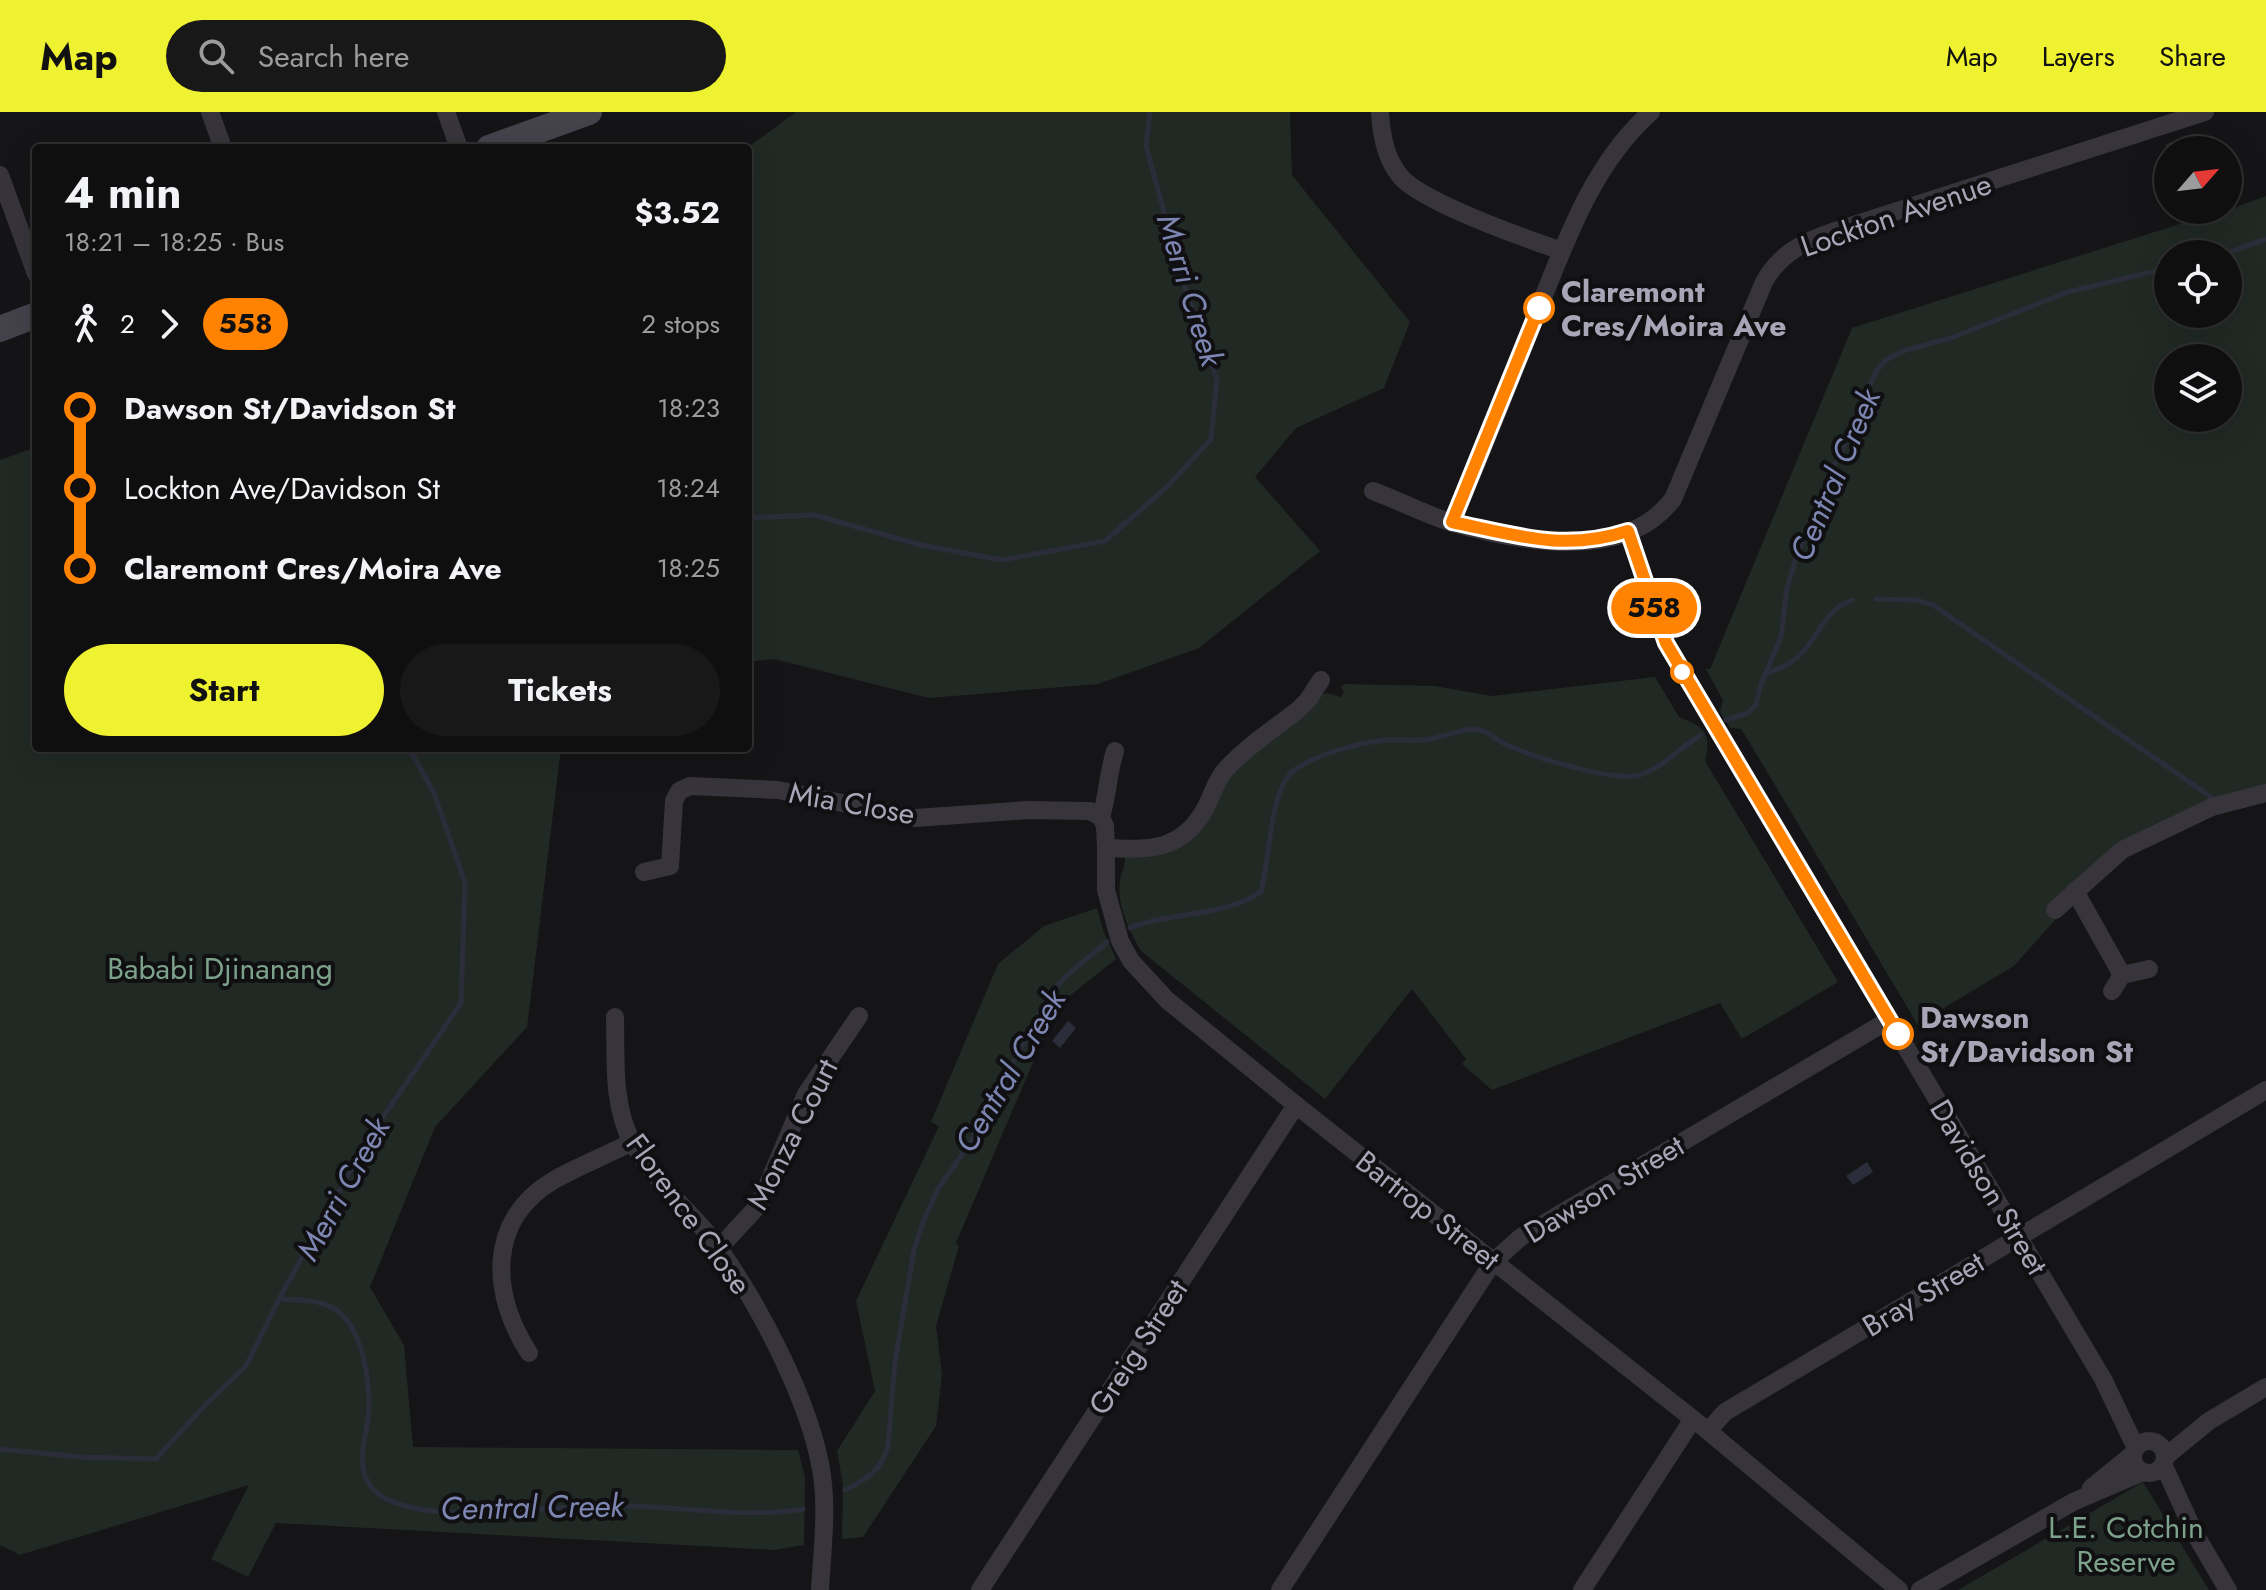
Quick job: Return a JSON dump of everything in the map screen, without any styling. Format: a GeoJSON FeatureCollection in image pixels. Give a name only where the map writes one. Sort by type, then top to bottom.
{"type":"FeatureCollection","features":[{"type":"Feature","properties":{"kind":"street"},"geometry":{"type":"LineString","coordinates":[[210,112],[222,144]]}},
{"type":"Feature","properties":{"kind":"street"},"geometry":{"type":"LineString","coordinates":[[446,112],[458,144]]}},
{"type":"Feature","properties":{"kind":"street"},"geometry":{"type":"LineString","coordinates":[[500,144],[589,112]]}},
{"type":"Feature","properties":{"kind":"street"},"geometry":{"type":"LineString","coordinates":[[1380,112],[1389,156],[1399,175],[1412,187],[1448,206],[1562,251]]}},
{"type":"Feature","properties":{"kind":"street"},"geometry":{"type":"LineString","coordinates":[[1452,522],[1562,251],[1599,174],[1624,139],[1651,112]]}},
{"type":"Feature","properties":{"kind":"street","name":"Lockton Avenue"},"geometry":{"type":"LineString","coordinates":[[1373,491],[1452,522],[1562,543],[1591,541],[1628,531],[1652,520],[1673,499],[1764,282],[1773,265],[1790,251],[1808,240],[2205,112]]}},
{"type":"Feature","properties":{"kind":"street"},"geometry":{"type":"LineString","coordinates":[[0,175],[32,263]]}},
{"type":"Feature","properties":{"kind":"street"},"geometry":{"type":"LineString","coordinates":[[0,329],[32,317]]}},
{"type":"Feature","properties":{"kind":"street","name":"Davidson Street"},"geometry":{"type":"LineString","coordinates":[[1628,531],[1666,643],[2228,1590]]}},
{"type":"Feature","properties":{"kind":"street"},"geometry":{"type":"LineString","coordinates":[[1106,848],[1145,849],[1166,845],[1185,835],[1198,821],[1226,769],[1298,710],[1321,680]]}},
{"type":"Feature","properties":{"kind":"street","name":"Bartrop Street"},"geometry":{"type":"LineString","coordinates":[[1115,751],[1101,817],[1105,826],[1106,890],[1120,941],[1131,961],[1167,1000],[1701,1425],[1899,1590]]}},
{"type":"Feature","properties":{"kind":"street","name":"Mia Close"},"geometry":{"type":"LineString","coordinates":[[644,872],[673,870],[674,801],[679,791],[690,786],[778,790],[916,818],[1028,810],[1090,811],[1101,817]]}},
{"type":"Feature","properties":{"kind":"street"},"geometry":{"type":"LineString","coordinates":[[2055,910],[2122,850],[2212,807],[2266,793]]}},
{"type":"Feature","properties":{"kind":"street"},"geometry":{"type":"LineString","coordinates":[[2075,891],[2122,975]]}},
{"type":"Feature","properties":{"kind":"street"},"geometry":{"type":"LineString","coordinates":[[2112,991],[2122,975],[2149,969]]}},
{"type":"Feature","properties":{"kind":"street","name":"Monza Court"},"geometry":{"type":"LineString","coordinates":[[719,1248],[759,1205],[806,1094],[859,1016]]}},
{"type":"Feature","properties":{"kind":"street","name":"Florence Close"},"geometry":{"type":"LineString","coordinates":[[615,1017],[617,1088],[632,1142],[671,1194],[719,1248],[771,1334],[793,1383],[822,1470],[824,1514],[820,1590]]}},
{"type":"Feature","properties":{"kind":"street","name":"Dawson Street"},"geometry":{"type":"LineString","coordinates":[[1280,1590],[1493,1262],[1521,1237],[1889,1020]]}},
{"type":"Feature","properties":{"kind":"street","name":"Bray Street"},"geometry":{"type":"LineString","coordinates":[[1582,1590],[1701,1425],[2266,1090]]}},
{"type":"Feature","properties":{"kind":"street","name":"Greig Street"},"geometry":{"type":"LineString","coordinates":[[980,1590],[1296,1105]]}},
{"type":"Feature","properties":{"kind":"street"},"geometry":{"type":"LineString","coordinates":[[529,1353],[514,1329],[503,1300],[500,1272],[511,1226],[521,1209],[553,1181],[632,1142]]}},
{"type":"Feature","properties":{"kind":"street"},"geometry":{"type":"LineString","coordinates":[[1920,1590],[2266,1387]]}},
{"type":"Feature","properties":{"kind":"green space"},"geometry":{"type":"Polygon","coordinates":[[[796,112],[1290,112],[1292,175],[1410,322],[1384,388],[1296,428],[1255,477],[1320,551],[1199,648],[1098,684],[929,698],[774,659],[752,662],[752,144],[796,112]]]}},
{"type":"Feature","properties":{"kind":"green space"},"geometry":{"type":"Polygon","coordinates":[[[2266,196],[2266,786],[2077,879],[2046,907],[2056,919],[2014,966],[1927,1018],[1922,1032],[1748,740],[1741,729],[1730,728],[1720,712],[1723,700],[1706,669],[1710,669],[1852,328],[2180,224],[2242,224],[2242,205],[2266,196]]]}},
{"type":"Feature","properties":{"kind":"green space","name":"Bababi Djinanang"},"geometry":{"type":"Polygon","coordinates":[[[32,448],[32,752],[561,752],[527,1027],[435,1127],[370,1287],[404,1345],[413,1447],[798,1450],[805,1477],[804,1545],[774,1550],[276,1523],[248,1577],[211,1559],[249,1485],[20,1555],[0,1545],[0,460],[32,448]]]}},
{"type":"Feature","properties":{"kind":"green space"},"geometry":{"type":"Polygon","coordinates":[[[1655,677],[1679,717],[1704,732],[1707,743],[1705,761],[1838,982],[1742,1039],[1720,1003],[1492,1090],[1462,1064],[1466,1059],[1412,989],[1325,1099],[1141,951],[1125,918],[1120,899],[1125,856],[1165,852],[1223,781],[1320,695],[1327,693],[1341,697],[1344,691],[1340,687],[1345,684],[1435,686],[1492,696],[1655,677]]]}},
{"type":"Feature","properties":{"kind":"green space"},"geometry":{"type":"Polygon","coordinates":[[[1097,908],[1116,959],[1057,1006],[956,1243],[959,1246],[936,1326],[942,1375],[936,1426],[863,1537],[842,1539],[843,1485],[837,1451],[875,1391],[856,1301],[939,1126],[931,1122],[998,964],[1044,926],[1097,908]]]}},
{"type":"Feature","properties":{"kind":"green space","name":"L.E. Cotchin Reserve"},"geometry":{"type":"Polygon","coordinates":[[[2143,1482],[2209,1590],[1958,1590],[2143,1482]]]}},
{"type":"Feature","properties":{"kind":"water"},"geometry":{"type":"Polygon","coordinates":[[[1068,1021],[1076,1028],[1060,1048],[1052,1041],[1068,1021]]]}},
{"type":"Feature","properties":{"kind":"water"},"geometry":{"type":"Polygon","coordinates":[[[1867,1162],[1873,1172],[1853,1185],[1846,1176],[1867,1162]]]}},
{"type":"Feature","properties":{"kind":"waterway","name":"Merri Creek"},"geometry":{"type":"LineString","coordinates":[[752,518],[814,515],[921,545],[1002,560],[1105,541],[1168,486],[1211,439],[1217,380],[1184,285],[1146,146],[1150,112]]}},
{"type":"Feature","properties":{"kind":"waterway","name":"Central Creek"},"geometry":{"type":"LineString","coordinates":[[2242,248],[2266,239]]}},
{"type":"Feature","properties":{"kind":"waterway","name":"Central Creek"},"geometry":{"type":"LineString","coordinates":[[1726,720],[1748,713],[1756,705],[1761,684],[1781,637],[1787,588],[1797,555],[1860,407],[1877,370],[1886,360],[1903,351],[1951,338],[2068,292],[2154,271]]}},
{"type":"Feature","properties":{"kind":"waterway"},"geometry":{"type":"LineString","coordinates":[[1876,599],[1916,600],[1933,605],[2211,797]]}},
{"type":"Feature","properties":{"kind":"waterway"},"geometry":{"type":"LineString","coordinates":[[1766,674],[1796,658],[1835,610],[1852,600]]}},
{"type":"Feature","properties":{"kind":"waterway","name":"Central Creek"},"geometry":{"type":"LineString","coordinates":[[1130,928],[1233,905],[1261,891],[1276,804],[1286,779],[1304,764],[1332,752],[1376,741],[1424,740],[1464,730],[1477,730],[1506,745],[1553,762],[1606,774],[1634,776],[1652,770],[1701,735]]}},
{"type":"Feature","properties":{"kind":"waterway","name":"Merri Creek"},"geometry":{"type":"LineString","coordinates":[[0,1449],[81,1457],[156,1459],[246,1366],[279,1299],[368,1139],[461,1003],[465,883],[434,793],[411,752]]}},
{"type":"Feature","properties":{"kind":"waterway","name":"Central Creek"},"geometry":{"type":"LineString","coordinates":[[845,1490],[872,1473],[888,1446],[895,1362],[914,1250],[938,1189],[974,1137],[1048,997],[1066,976],[1107,942]]}},
{"type":"Feature","properties":{"kind":"waterway","name":"Central Creek"},"geometry":{"type":"LineString","coordinates":[[279,1299],[327,1305],[343,1316],[352,1328],[367,1374],[369,1405],[362,1454],[364,1472],[372,1488],[398,1504],[451,1512],[600,1506],[758,1513],[803,1509]]}},
{"type":"Feature","properties":{"kind":"bus line","name":"558"},"geometry":{"type":"LineString","coordinates":[[1539,308],[1452,522],[1571,543],[1608,538],[1628,531],[1666,643],[1898,1034]]}},
{"type":"Feature","properties":{"kind":"place","name":"Claremont Cres/Moira Ave"},"geometry":{"type":"Point","coordinates":[1539,308]}},
{"type":"Feature","properties":{"kind":"place","name":"Dawson St/Davidson St"},"geometry":{"type":"Point","coordinates":[1898,1034]}}]}
